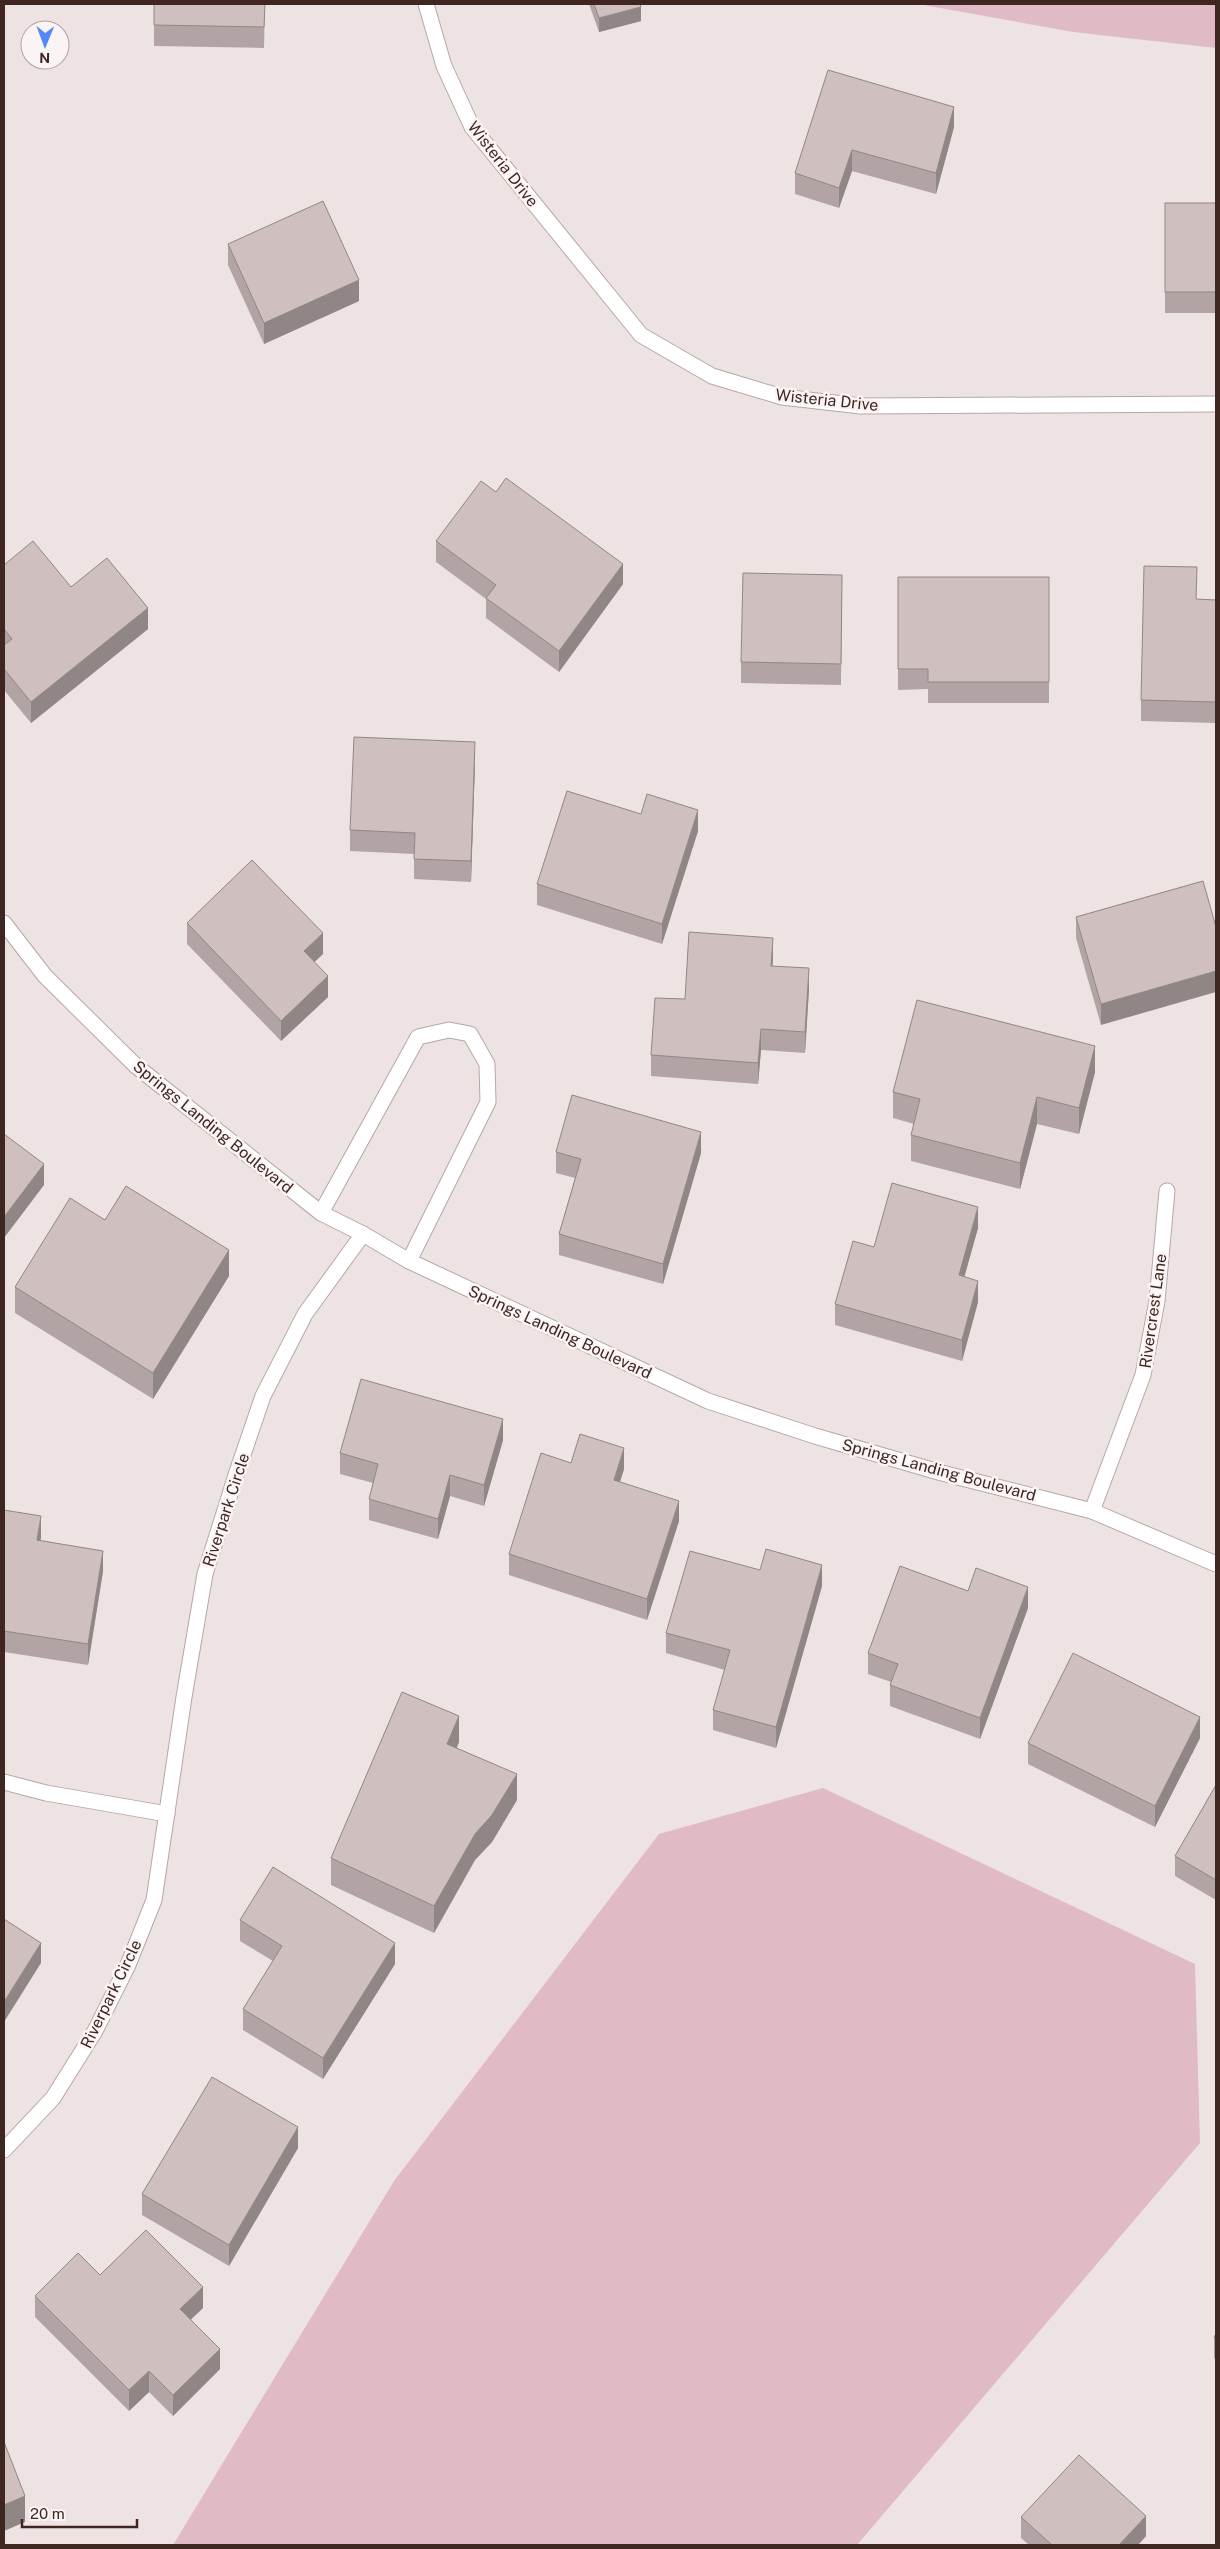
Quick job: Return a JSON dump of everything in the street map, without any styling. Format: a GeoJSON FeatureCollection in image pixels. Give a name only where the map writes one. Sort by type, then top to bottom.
{"type":"FeatureCollection","features":[{"type":"Feature","properties":{"kind":"street","name":"Wisteria Drive"},"geometry":{"type":"LineString","coordinates":[[426,4],[444,66],[472,127],[641,335],[712,376],[782,397],[861,406],[1216,404]]}},
{"type":"Feature","properties":{"kind":"street","name":"Springs Landing Boulevard"},"geometry":{"type":"LineString","coordinates":[[4,923],[45,976],[136,1066],[320,1213],[363,1234],[409,1261],[708,1401],[815,1436],[942,1473],[1092,1511],[1216,1564]]}},
{"type":"Feature","properties":{"kind":"street"},"geometry":{"type":"LineString","coordinates":[[320,1213],[418,1037],[449,1030],[470,1034],[487,1064],[488,1102],[409,1261]]}},
{"type":"Feature","properties":{"kind":"street","name":"Rivercrest Lane"},"geometry":{"type":"LineString","coordinates":[[1092,1511],[1143,1375],[1157,1301],[1167,1191]]}},
{"type":"Feature","properties":{"kind":"street","name":"Riverpark Circle"},"geometry":{"type":"LineString","coordinates":[[4,2150],[53,2098],[95,2032],[128,1965],[154,1900],[184,1697],[205,1574],[236,1475],[263,1396],[305,1314],[363,1234]]}},
{"type":"Feature","properties":{"kind":"street"},"geometry":{"type":"LineString","coordinates":[[4,1782],[46,1793],[167,1814]]}},
{"type":"Feature","properties":{"kind":"shaded area"},"geometry":{"type":"Polygon","coordinates":[[[918,4],[1216,4],[1216,48],[1073,32],[918,4]]]}},
{"type":"Feature","properties":{"kind":"shaded area"},"geometry":{"type":"Polygon","coordinates":[[[823,1788],[1195,1964],[1200,2143],[857,2545],[173,2545],[394,2181],[659,1834],[823,1788]]]}},
{"type":"Feature","properties":{"kind":"building"},"geometry":{"type":"Polygon","coordinates":[[[154,4],[265,4],[264,27],[154,25],[154,4]]]}},
{"type":"Feature","properties":{"kind":"building"},"geometry":{"type":"Polygon","coordinates":[[[594,4],[640,4],[641,7],[599,18],[594,4]]]}},
{"type":"Feature","properties":{"kind":"building"},"geometry":{"type":"Polygon","coordinates":[[[828,70],[954,107],[936,173],[852,150],[839,188],[795,173],[828,70]]]}},
{"type":"Feature","properties":{"kind":"building"},"geometry":{"type":"Polygon","coordinates":[[[323,201],[359,280],[264,323],[228,244],[323,201]]]}},
{"type":"Feature","properties":{"kind":"building"},"geometry":{"type":"Polygon","coordinates":[[[1165,203],[1216,203],[1216,292],[1165,292],[1165,203]]]}},
{"type":"Feature","properties":{"kind":"building"},"geometry":{"type":"Polygon","coordinates":[[[506,478],[623,564],[559,651],[486,598],[496,585],[436,541],[481,481],[496,492],[506,478]]]}},
{"type":"Feature","properties":{"kind":"building"},"geometry":{"type":"Polygon","coordinates":[[[33,541],[71,587],[107,558],[148,608],[31,702],[4,669],[4,645],[12,639],[4,629],[4,565],[33,541]]]}},
{"type":"Feature","properties":{"kind":"building"},"geometry":{"type":"Polygon","coordinates":[[[1144,566],[1197,567],[1196,599],[1216,600],[1216,702],[1141,700],[1144,566]]]}},
{"type":"Feature","properties":{"kind":"building"},"geometry":{"type":"Polygon","coordinates":[[[743,573],[842,575],[841,664],[741,662],[743,573]]]}},
{"type":"Feature","properties":{"kind":"building"},"geometry":{"type":"Polygon","coordinates":[[[898,577],[1049,577],[1049,682],[928,682],[928,669],[898,669],[898,577]]]}},
{"type":"Feature","properties":{"kind":"building"},"geometry":{"type":"Polygon","coordinates":[[[354,737],[475,742],[471,861],[414,859],[415,833],[350,830],[354,737]]]}},
{"type":"Feature","properties":{"kind":"building"},"geometry":{"type":"Polygon","coordinates":[[[567,791],[641,814],[647,794],[698,810],[662,924],[537,884],[567,791]]]}},
{"type":"Feature","properties":{"kind":"building"},"geometry":{"type":"Polygon","coordinates":[[[252,860],[323,933],[304,951],[328,976],[281,1021],[187,923],[252,860]]]}},
{"type":"Feature","properties":{"kind":"building"},"geometry":{"type":"Polygon","coordinates":[[[1203,881],[1216,927],[1216,971],[1101,1004],[1076,917],[1203,881]]]}},
{"type":"Feature","properties":{"kind":"building"},"geometry":{"type":"Polygon","coordinates":[[[689,932],[773,938],[771,966],[809,968],[805,1032],[761,1029],[758,1063],[651,1055],[655,998],[685,999],[689,932]]]}},
{"type":"Feature","properties":{"kind":"building"},"geometry":{"type":"Polygon","coordinates":[[[917,1000],[1095,1046],[1079,1108],[1037,1097],[1020,1163],[911,1135],[920,1099],[893,1092],[917,1000]]]}},
{"type":"Feature","properties":{"kind":"building"},"geometry":{"type":"Polygon","coordinates":[[[572,1095],[701,1132],[663,1264],[559,1234],[581,1159],[556,1152],[572,1095]]]}},
{"type":"Feature","properties":{"kind":"building"},"geometry":{"type":"Polygon","coordinates":[[[4,1134],[44,1164],[4,1217],[4,1134]]]}},
{"type":"Feature","properties":{"kind":"building"},"geometry":{"type":"Polygon","coordinates":[[[892,1183],[978,1207],[959,1275],[978,1281],[962,1340],[835,1304],[853,1241],[874,1247],[892,1183]]]}},
{"type":"Feature","properties":{"kind":"building"},"geometry":{"type":"Polygon","coordinates":[[[126,1186],[229,1250],[153,1373],[15,1287],[70,1198],[105,1220],[126,1186]]]}},
{"type":"Feature","properties":{"kind":"building"},"geometry":{"type":"Polygon","coordinates":[[[361,1379],[503,1419],[484,1485],[450,1475],[438,1519],[369,1499],[378,1464],[340,1453],[361,1379]]]}},
{"type":"Feature","properties":{"kind":"building"},"geometry":{"type":"Polygon","coordinates":[[[580,1434],[624,1448],[614,1480],[679,1501],[647,1599],[509,1554],[541,1453],[571,1463],[580,1434]]]}},
{"type":"Feature","properties":{"kind":"building"},"geometry":{"type":"Polygon","coordinates":[[[4,1510],[41,1516],[37,1540],[103,1551],[88,1644],[4,1631],[4,1510]]]}},
{"type":"Feature","properties":{"kind":"building"},"geometry":{"type":"Polygon","coordinates":[[[766,1549],[822,1565],[776,1727],[713,1710],[730,1650],[666,1633],[690,1551],[760,1570],[766,1549]]]}},
{"type":"Feature","properties":{"kind":"building"},"geometry":{"type":"Polygon","coordinates":[[[900,1566],[968,1591],[976,1568],[1028,1587],[980,1718],[890,1685],[898,1664],[868,1653],[900,1566]]]}},
{"type":"Feature","properties":{"kind":"building"},"geometry":{"type":"Polygon","coordinates":[[[1073,1653],[1200,1717],[1155,1806],[1028,1743],[1073,1653]]]}},
{"type":"Feature","properties":{"kind":"building"},"geometry":{"type":"Polygon","coordinates":[[[402,1692],[459,1716],[447,1744],[517,1774],[492,1815],[475,1834],[434,1906],[331,1858],[402,1692]]]}},
{"type":"Feature","properties":{"kind":"building"},"geometry":{"type":"Polygon","coordinates":[[[1216,1785],[1216,1880],[1175,1856],[1216,1785]]]}},
{"type":"Feature","properties":{"kind":"building"},"geometry":{"type":"Polygon","coordinates":[[[273,1867],[395,1943],[323,2058],[243,2009],[282,1946],[240,1920],[273,1867]]]}},
{"type":"Feature","properties":{"kind":"building"},"geometry":{"type":"Polygon","coordinates":[[[4,1919],[41,1943],[4,2002],[4,1919]]]}},
{"type":"Feature","properties":{"kind":"building"},"geometry":{"type":"Polygon","coordinates":[[[212,2077],[298,2127],[229,2245],[142,2194],[212,2077]]]}},
{"type":"Feature","properties":{"kind":"building"},"geometry":{"type":"Polygon","coordinates":[[[146,2230],[203,2287],[180,2309],[220,2349],[173,2395],[149,2371],[129,2390],[35,2296],[78,2253],[100,2275],[146,2230]]]}},
{"type":"Feature","properties":{"kind":"building"},"geometry":{"type":"Polygon","coordinates":[[[4,2442],[25,2496],[4,2505],[4,2442]]]}},
{"type":"Feature","properties":{"kind":"building"},"geometry":{"type":"Polygon","coordinates":[[[1079,2455],[1146,2516],[1119,2545],[1052,2545],[1021,2517],[1079,2455]]]}}]}
